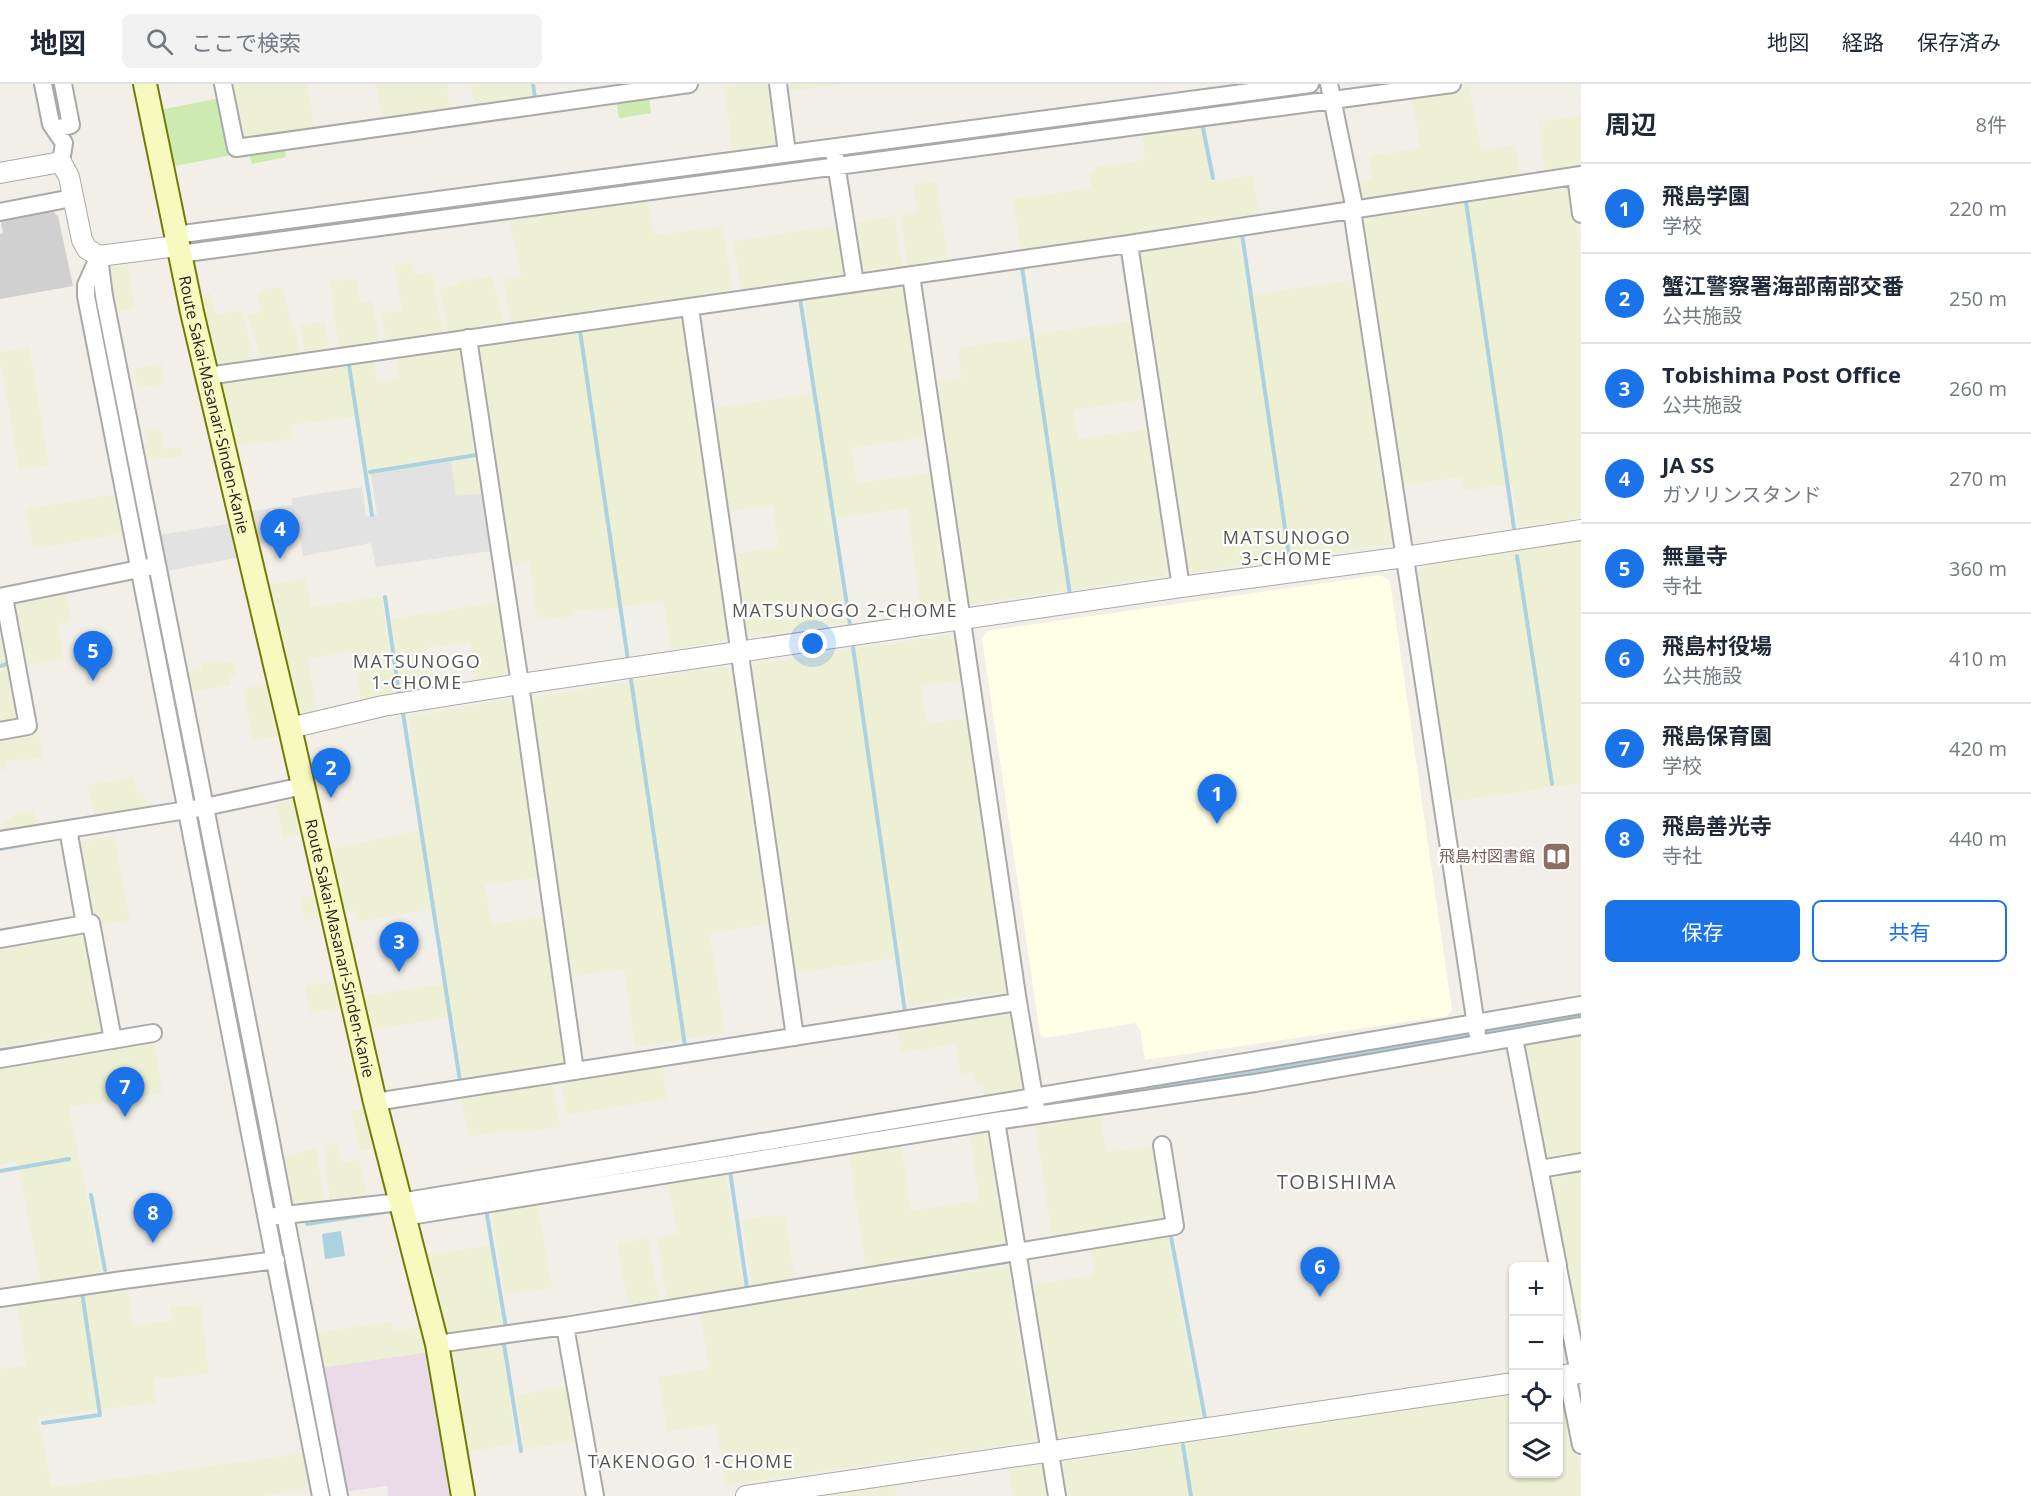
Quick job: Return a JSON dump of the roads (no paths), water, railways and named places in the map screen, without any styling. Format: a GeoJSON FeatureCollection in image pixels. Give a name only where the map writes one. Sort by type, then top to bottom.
{"type":"FeatureCollection","features":[{"type":"Feature","properties":{"kind":"main road","name":"Route Sakai-Masanari-Sinden-Kanie"},"geometry":{"type":"LineString","coordinates":[[145,84],[177,245],[375,1102],[437,1344],[463,1496]]}},
{"type":"Feature","properties":{"kind":"street"},"geometry":{"type":"LineString","coordinates":[[43,84],[51,124],[64,143],[61,162],[69,177],[82,240],[87,249],[99,256],[1331,92],[1452,84]]}},
{"type":"Feature","properties":{"kind":"street"},"geometry":{"type":"LineString","coordinates":[[55,129],[71,125],[63,84]]}},
{"type":"Feature","properties":{"kind":"street"},"geometry":{"type":"LineString","coordinates":[[223,84],[236,148],[689,84]]}},
{"type":"Feature","properties":{"kind":"street"},"geometry":{"type":"LineString","coordinates":[[778,84],[788,153]]}},
{"type":"Feature","properties":{"kind":"street"},"geometry":{"type":"LineString","coordinates":[[177,245],[788,153],[835,157],[1310,84]]}},
{"type":"Feature","properties":{"kind":"street"},"geometry":{"type":"LineString","coordinates":[[1331,92],[1354,210],[1479,1044]]}},
{"type":"Feature","properties":{"kind":"street"},"geometry":{"type":"LineString","coordinates":[[835,157],[855,283]]}},
{"type":"Feature","properties":{"kind":"street"},"geometry":{"type":"LineString","coordinates":[[0,173],[61,162]]}},
{"type":"Feature","properties":{"kind":"street"},"geometry":{"type":"LineString","coordinates":[[207,376],[1130,244],[1578,176],[1581,214]]}},
{"type":"Feature","properties":{"kind":"street"},"geometry":{"type":"LineString","coordinates":[[0,212],[72,198]]}},
{"type":"Feature","properties":{"kind":"street"},"geometry":{"type":"LineString","coordinates":[[1130,244],[1181,587]]}},
{"type":"Feature","properties":{"kind":"street"},"geometry":{"type":"LineString","coordinates":[[99,256],[104,296],[157,566],[196,808],[317,1495]]}},
{"type":"Feature","properties":{"kind":"street"},"geometry":{"type":"LineString","coordinates":[[99,256],[86,285],[86,296],[140,569],[196,808],[285,1215],[339,1496]]}},
{"type":"Feature","properties":{"kind":"street"},"geometry":{"type":"LineString","coordinates":[[911,275],[1018,1002],[1038,1114]]}},
{"type":"Feature","properties":{"kind":"street"},"geometry":{"type":"LineString","coordinates":[[690,308],[795,1037]]}},
{"type":"Feature","properties":{"kind":"street"},"geometry":{"type":"LineString","coordinates":[[468,338],[575,1071]]}},
{"type":"Feature","properties":{"kind":"street"},"geometry":{"type":"LineString","coordinates":[[290,728],[382,705],[963,618],[1405,557],[1581,530]]}},
{"type":"Feature","properties":{"kind":"street"},"geometry":{"type":"LineString","coordinates":[[0,731],[28,726],[2,597],[157,566]]}},
{"type":"Feature","properties":{"kind":"street"},"geometry":{"type":"LineString","coordinates":[[0,840],[196,808],[303,786]]}},
{"type":"Feature","properties":{"kind":"street"},"geometry":{"type":"LineString","coordinates":[[68,829],[85,924]]}},
{"type":"Feature","properties":{"kind":"street"},"geometry":{"type":"LineString","coordinates":[[0,939],[91,923],[113,1040]]}},
{"type":"Feature","properties":{"kind":"street"},"geometry":{"type":"LineString","coordinates":[[375,1102],[1018,1002]]}},
{"type":"Feature","properties":{"kind":"street"},"geometry":{"type":"LineString","coordinates":[[402,1209],[1035,1097],[1581,1005]]}},
{"type":"Feature","properties":{"kind":"street"},"geometry":{"type":"LineString","coordinates":[[267,1217],[402,1209],[1255,1083],[1581,1026]]}},
{"type":"Feature","properties":{"kind":"street"},"geometry":{"type":"LineString","coordinates":[[0,1059],[153,1033]]}},
{"type":"Feature","properties":{"kind":"street"},"geometry":{"type":"LineString","coordinates":[[1514,1038],[1557,1262]]}},
{"type":"Feature","properties":{"kind":"street"},"geometry":{"type":"LineString","coordinates":[[1251,1062],[1255,1083]]}},
{"type":"Feature","properties":{"kind":"street"},"geometry":{"type":"LineString","coordinates":[[996,1121],[1057,1496]]}},
{"type":"Feature","properties":{"kind":"street"},"geometry":{"type":"LineString","coordinates":[[437,1344],[565,1326],[1175,1226],[1162,1146]]}},
{"type":"Feature","properties":{"kind":"street"},"geometry":{"type":"LineString","coordinates":[[1540,1169],[1581,1162]]}},
{"type":"Feature","properties":{"kind":"street"},"geometry":{"type":"LineString","coordinates":[[0,1298],[276,1260]]}},
{"type":"Feature","properties":{"kind":"street"},"geometry":{"type":"LineString","coordinates":[[1563,1308],[1581,1445]]}},
{"type":"Feature","properties":{"kind":"street"},"geometry":{"type":"LineString","coordinates":[[565,1326],[595,1496]]}},
{"type":"Feature","properties":{"kind":"street"},"geometry":{"type":"LineString","coordinates":[[746,1496],[1509,1384]]}},
{"type":"Feature","properties":{"kind":"water"},"geometry":{"type":"Polygon","coordinates":[[[1581,1013],[1581,1018],[1244,1077],[413,1210],[411,1204],[1581,1013]]]}},
{"type":"Feature","properties":{"kind":"water"},"geometry":{"type":"Polygon","coordinates":[[[341,1231],[345,1256],[325,1259],[322,1234],[341,1231]]]}},
{"type":"Feature","properties":{"kind":"waterway"},"geometry":{"type":"LineString","coordinates":[[53,84],[60,119]]}},
{"type":"Feature","properties":{"kind":"waterway"},"geometry":{"type":"LineString","coordinates":[[533,84],[535,98]]}},
{"type":"Feature","properties":{"kind":"waterway"},"geometry":{"type":"LineString","coordinates":[[1202,123],[1213,178]]}},
{"type":"Feature","properties":{"kind":"waterway"},"geometry":{"type":"LineString","coordinates":[[1466,202],[1514,528]]}},
{"type":"Feature","properties":{"kind":"waterway"},"geometry":{"type":"LineString","coordinates":[[202,242],[371,220]]}},
{"type":"Feature","properties":{"kind":"waterway"},"geometry":{"type":"LineString","coordinates":[[1242,234],[1289,556]]}},
{"type":"Feature","properties":{"kind":"waterway"},"geometry":{"type":"LineString","coordinates":[[1022,267],[1070,595]]}},
{"type":"Feature","properties":{"kind":"waterway"},"geometry":{"type":"LineString","coordinates":[[800,298],[850,625]]}},
{"type":"Feature","properties":{"kind":"waterway"},"geometry":{"type":"LineString","coordinates":[[580,331],[628,660]]}},
{"type":"Feature","properties":{"kind":"waterway"},"geometry":{"type":"LineString","coordinates":[[349,365],[372,515]]}},
{"type":"Feature","properties":{"kind":"waterway"},"geometry":{"type":"LineString","coordinates":[[370,472],[476,455]]}},
{"type":"Feature","properties":{"kind":"waterway"},"geometry":{"type":"LineString","coordinates":[[1517,556],[1552,784]]}},
{"type":"Feature","properties":{"kind":"waterway"},"geometry":{"type":"LineString","coordinates":[[385,597],[399,693]]}},
{"type":"Feature","properties":{"kind":"waterway"},"geometry":{"type":"LineString","coordinates":[[853,647],[905,1012]]}},
{"type":"Feature","properties":{"kind":"waterway"},"geometry":{"type":"LineString","coordinates":[[0,666],[10,663]]}},
{"type":"Feature","properties":{"kind":"waterway"},"geometry":{"type":"LineString","coordinates":[[631,680],[685,1046]]}},
{"type":"Feature","properties":{"kind":"waterway"},"geometry":{"type":"LineString","coordinates":[[403,713],[460,1081],[463,1081]]}},
{"type":"Feature","properties":{"kind":"waterway"},"geometry":{"type":"LineString","coordinates":[[0,849],[32,843]]}},
{"type":"Feature","properties":{"kind":"waterway"},"geometry":{"type":"LineString","coordinates":[[0,1050],[17,1048]]}},
{"type":"Feature","properties":{"kind":"waterway"},"geometry":{"type":"LineString","coordinates":[[0,1171],[69,1159]]}},
{"type":"Feature","properties":{"kind":"waterway"},"geometry":{"type":"LineString","coordinates":[[730,1171],[747,1288]]}},
{"type":"Feature","properties":{"kind":"waterway"},"geometry":{"type":"LineString","coordinates":[[91,1195],[105,1270]]}},
{"type":"Feature","properties":{"kind":"waterway"},"geometry":{"type":"LineString","coordinates":[[486,1209],[506,1328]]}},
{"type":"Feature","properties":{"kind":"waterway"},"geometry":{"type":"LineString","coordinates":[[307,1224],[391,1211]]}},
{"type":"Feature","properties":{"kind":"waterway"},"geometry":{"type":"LineString","coordinates":[[1171,1237],[1205,1418]]}},
{"type":"Feature","properties":{"kind":"waterway"},"geometry":{"type":"LineString","coordinates":[[904,1279],[1007,1262]]}},
{"type":"Feature","properties":{"kind":"waterway"},"geometry":{"type":"LineString","coordinates":[[43,1423],[100,1415],[82,1292]]}},
{"type":"Feature","properties":{"kind":"waterway"},"geometry":{"type":"LineString","coordinates":[[504,1344],[521,1451]]}},
{"type":"Feature","properties":{"kind":"waterway"},"geometry":{"type":"LineString","coordinates":[[1183,1445],[1191,1496]]}},
{"type":"Feature","properties":{"kind":"place","name":"JA SS"},"geometry":{"type":"Point","coordinates":[280,559]}},
{"type":"Feature","properties":{"kind":"place","name":"無量寺"},"geometry":{"type":"Point","coordinates":[93,681]}},
{"type":"Feature","properties":{"kind":"place","name":"蟹江警察署海部南部交番"},"geometry":{"type":"Point","coordinates":[331,798]}},
{"type":"Feature","properties":{"kind":"place","name":"飛島学園"},"geometry":{"type":"Point","coordinates":[1217,824]}},
{"type":"Feature","properties":{"kind":"place","name":"飛島村図書館"},"geometry":{"type":"Point","coordinates":[1556,856]}},
{"type":"Feature","properties":{"kind":"place","name":"Tobishima Post Office"},"geometry":{"type":"Point","coordinates":[399,972]}},
{"type":"Feature","properties":{"kind":"place","name":"飛島保育園"},"geometry":{"type":"Point","coordinates":[125,1117]}},
{"type":"Feature","properties":{"kind":"place","name":"飛島善光寺"},"geometry":{"type":"Point","coordinates":[153,1243]}},
{"type":"Feature","properties":{"kind":"place","name":"飛島村役場"},"geometry":{"type":"Point","coordinates":[1320,1297]}},
{"type":"Feature","properties":{"kind":"district","name":"MATSUNOGO 3-CHOME"},"geometry":{"type":"Point","coordinates":[1287,548]}},
{"type":"Feature","properties":{"kind":"district","name":"MATSUNOGO 2-CHOME"},"geometry":{"type":"Point","coordinates":[845,611]}},
{"type":"Feature","properties":{"kind":"district","name":"MATSUNOGO 1-CHOME"},"geometry":{"type":"Point","coordinates":[417,672]}},
{"type":"Feature","properties":{"kind":"district","name":"TOBISHIMA"},"geometry":{"type":"Point","coordinates":[1337,1182]}},
{"type":"Feature","properties":{"kind":"district","name":"TAKENOGO 1-CHOME"},"geometry":{"type":"Point","coordinates":[691,1462]}}]}
